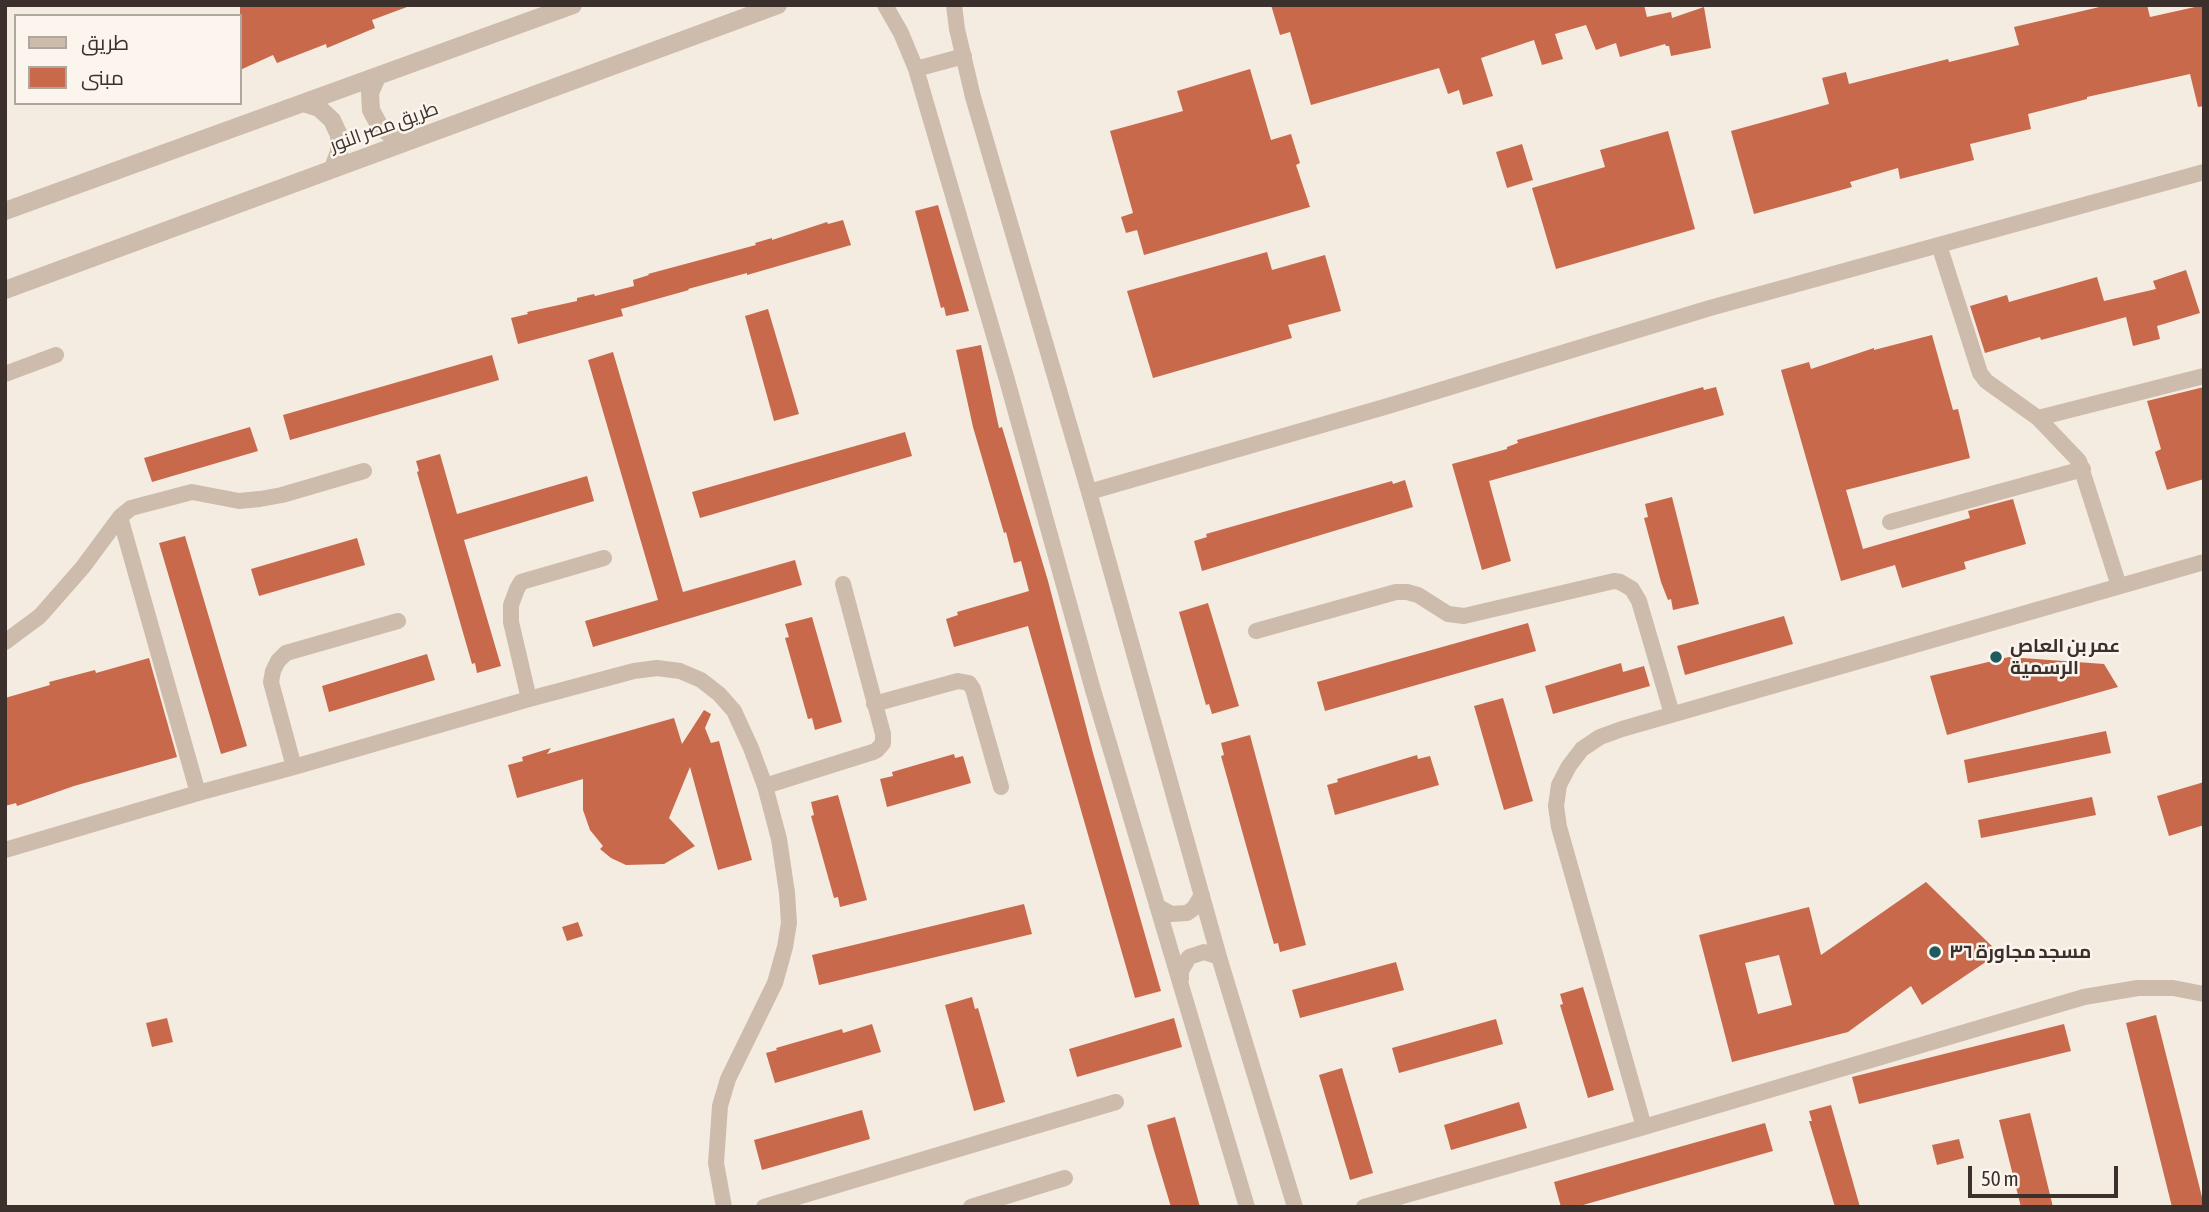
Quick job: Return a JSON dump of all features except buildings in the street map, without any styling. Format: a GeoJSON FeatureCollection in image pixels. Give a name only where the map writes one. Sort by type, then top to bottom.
{"type":"FeatureCollection","features":[{"type":"Feature","properties":{"kind":"street"},"geometry":{"type":"LineString","coordinates":[[5,211],[573,5]]}},
{"type":"Feature","properties":{"kind":"street","name":"طريق مصر النور"},"geometry":{"type":"LineString","coordinates":[[5,290],[778,5]]}},
{"type":"Feature","properties":{"kind":"street"},"geometry":{"type":"LineString","coordinates":[[885,5],[901,33],[916,69],[1007,380],[1093,690],[1247,1207]]}},
{"type":"Feature","properties":{"kind":"street"},"geometry":{"type":"LineString","coordinates":[[954,5],[973,97],[1089,492],[1219,957],[1295,1207]]}},
{"type":"Feature","properties":{"kind":"street"},"geometry":{"type":"LineString","coordinates":[[916,69],[964,56]]}},
{"type":"Feature","properties":{"kind":"street"},"geometry":{"type":"LineString","coordinates":[[377,77],[370,93],[371,110],[379,125],[392,136],[409,141]]}},
{"type":"Feature","properties":{"kind":"street"},"geometry":{"type":"LineString","coordinates":[[303,103],[319,108],[332,120],[339,135],[339,152],[333,168]]}},
{"type":"Feature","properties":{"kind":"street"},"geometry":{"type":"LineString","coordinates":[[1089,492],[1388,406],[1710,308],[2204,172]]}},
{"type":"Feature","properties":{"kind":"street"},"geometry":{"type":"LineString","coordinates":[[1939,245],[1980,373],[1986,382],[2038,418],[2079,460],[2119,586]]}},
{"type":"Feature","properties":{"kind":"street"},"geometry":{"type":"LineString","coordinates":[[5,374],[56,355]]}},
{"type":"Feature","properties":{"kind":"street"},"geometry":{"type":"LineString","coordinates":[[2038,418],[2204,376]]}},
{"type":"Feature","properties":{"kind":"street"},"geometry":{"type":"LineString","coordinates":[[1889,522],[2083,469]]}},
{"type":"Feature","properties":{"kind":"street"},"geometry":{"type":"LineString","coordinates":[[5,642],[40,616],[83,567],[120,517],[138,506],[192,492],[239,501],[260,499],[364,471]]}},
{"type":"Feature","properties":{"kind":"street"},"geometry":{"type":"LineString","coordinates":[[120,517],[198,793]]}},
{"type":"Feature","properties":{"kind":"street"},"geometry":{"type":"LineString","coordinates":[[529,699],[511,622],[511,605],[517,589],[521,582],[604,558]]}},
{"type":"Feature","properties":{"kind":"street"},"geometry":{"type":"LineString","coordinates":[[1644,1127],[1559,827],[1556,806],[1559,785],[1582,749],[1600,737],[1672,714],[2204,562]]}},
{"type":"Feature","properties":{"kind":"street"},"geometry":{"type":"LineString","coordinates":[[1256,631],[1396,592],[1418,595],[1448,614],[1464,616],[1614,581],[1620,582],[1627,584],[1636,594],[1672,714]]}},
{"type":"Feature","properties":{"kind":"street"},"geometry":{"type":"LineString","coordinates":[[765,786],[877,750],[884,739],[843,584]]}},
{"type":"Feature","properties":{"kind":"street"},"geometry":{"type":"LineString","coordinates":[[294,767],[271,682],[278,661],[286,653],[398,621]]}},
{"type":"Feature","properties":{"kind":"street"},"geometry":{"type":"LineString","coordinates":[[5,850],[635,671],[657,668],[680,671],[701,680],[719,694],[734,711],[751,748],[765,786],[779,839],[788,892],[789,923],[775,983],[732,1070],[720,1106],[716,1163],[724,1207]]}},
{"type":"Feature","properties":{"kind":"street"},"geometry":{"type":"LineString","coordinates":[[874,704],[958,681],[969,683],[1001,787]]}},
{"type":"Feature","properties":{"kind":"street"},"geometry":{"type":"LineString","coordinates":[[1157,906],[1171,914],[1187,913],[1194,908],[1202,895]]}},
{"type":"Feature","properties":{"kind":"street"},"geometry":{"type":"LineString","coordinates":[[1181,979],[1181,971],[1189,957],[1204,952],[1219,957]]}},
{"type":"Feature","properties":{"kind":"street"},"geometry":{"type":"LineString","coordinates":[[1364,1207],[2084,997],[2138,988],[2173,988],[2204,994]]}},
{"type":"Feature","properties":{"kind":"street"},"geometry":{"type":"LineString","coordinates":[[764,1207],[1116,1102]]}},
{"type":"Feature","properties":{"kind":"street"},"geometry":{"type":"LineString","coordinates":[[971,1207],[1065,1178]]}},
{"type":"Feature","properties":{"kind":"place","name":"عمر بن العاص الرسمية"},"geometry":{"type":"Point","coordinates":[1996,657]}},
{"type":"Feature","properties":{"kind":"place","name":"مسجد مجاورة ٣٦"},"geometry":{"type":"Point","coordinates":[1935,952]}}]}
